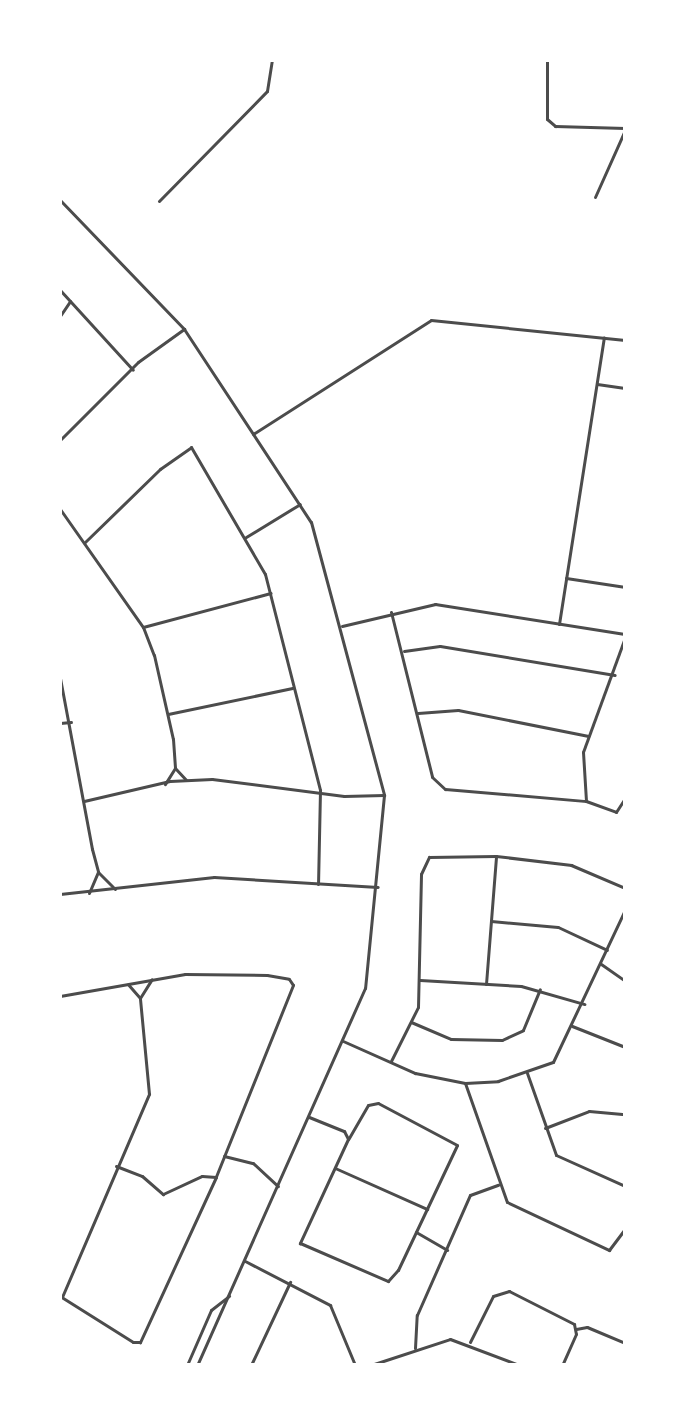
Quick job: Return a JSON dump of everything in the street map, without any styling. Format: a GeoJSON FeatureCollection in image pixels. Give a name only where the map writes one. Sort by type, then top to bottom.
{"type":"FeatureCollection","features":[{"type":"Feature","properties":{"kind":"street"},"geometry":{"type":"LineString","coordinates":[[159,201],[267,91],[272,60]]}},
{"type":"Feature","properties":{"kind":"street"},"geometry":{"type":"LineString","coordinates":[[547,60],[547,120],[555,126],[625,129],[595,197]]}},
{"type":"Feature","properties":{"kind":"street"},"geometry":{"type":"LineString","coordinates":[[60,200],[184,329],[300,504],[317,534],[384,795],[370,969],[309,1117],[197,1365]]}},
{"type":"Feature","properties":{"kind":"street"},"geometry":{"type":"LineString","coordinates":[[60,290],[133,370]]}},
{"type":"Feature","properties":{"kind":"street"},"geometry":{"type":"LineString","coordinates":[[60,316],[70,301]]}},
{"type":"Feature","properties":{"kind":"street"},"geometry":{"type":"LineString","coordinates":[[253,434],[431,320],[625,340]]}},
{"type":"Feature","properties":{"kind":"street"},"geometry":{"type":"LineString","coordinates":[[60,440],[133,370],[184,329]]}},
{"type":"Feature","properties":{"kind":"street"},"geometry":{"type":"LineString","coordinates":[[559,624],[604,338]]}},
{"type":"Feature","properties":{"kind":"street"},"geometry":{"type":"LineString","coordinates":[[597,384],[625,388]]}},
{"type":"Feature","properties":{"kind":"street"},"geometry":{"type":"LineString","coordinates":[[85,542],[160,469],[191,447],[246,537],[271,593],[292,688],[320,790],[318,884]]}},
{"type":"Feature","properties":{"kind":"street"},"geometry":{"type":"LineString","coordinates":[[246,537],[300,504]]}},
{"type":"Feature","properties":{"kind":"street"},"geometry":{"type":"LineString","coordinates":[[60,509],[143,627],[168,714],[175,768],[187,780]]}},
{"type":"Feature","properties":{"kind":"street"},"geometry":{"type":"LineString","coordinates":[[567,578],[625,587]]}},
{"type":"Feature","properties":{"kind":"street"},"geometry":{"type":"LineString","coordinates":[[143,627],[271,593]]}},
{"type":"Feature","properties":{"kind":"street"},"geometry":{"type":"LineString","coordinates":[[342,626],[391,612],[435,604],[625,635],[615,675],[588,736],[580,766],[586,801]]}},
{"type":"Feature","properties":{"kind":"street"},"geometry":{"type":"LineString","coordinates":[[391,612],[403,651],[432,777],[445,789],[586,801],[616,812],[625,798]]}},
{"type":"Feature","properties":{"kind":"street"},"geometry":{"type":"LineString","coordinates":[[403,651],[440,645],[615,675]]}},
{"type":"Feature","properties":{"kind":"street"},"geometry":{"type":"LineString","coordinates":[[60,678],[98,872],[115,889]]}},
{"type":"Feature","properties":{"kind":"street"},"geometry":{"type":"LineString","coordinates":[[168,714],[292,688]]}},
{"type":"Feature","properties":{"kind":"street"},"geometry":{"type":"LineString","coordinates":[[418,713],[458,710],[588,736]]}},
{"type":"Feature","properties":{"kind":"street"},"geometry":{"type":"LineString","coordinates":[[60,723],[70,722]]}},
{"type":"Feature","properties":{"kind":"street"},"geometry":{"type":"LineString","coordinates":[[165,784],[175,768]]}},
{"type":"Feature","properties":{"kind":"street"},"geometry":{"type":"LineString","coordinates":[[84,801],[187,780],[320,790],[344,796],[384,795]]}},
{"type":"Feature","properties":{"kind":"street"},"geometry":{"type":"LineString","coordinates":[[391,1061],[411,1022],[420,980],[423,865],[436,854],[496,856],[571,865],[625,888]]}},
{"type":"Feature","properties":{"kind":"street"},"geometry":{"type":"LineString","coordinates":[[486,984],[496,856]]}},
{"type":"Feature","properties":{"kind":"street"},"geometry":{"type":"LineString","coordinates":[[89,893],[98,872]]}},
{"type":"Feature","properties":{"kind":"street"},"geometry":{"type":"LineString","coordinates":[[60,894],[89,893],[214,877],[378,887]]}},
{"type":"Feature","properties":{"kind":"street"},"geometry":{"type":"LineString","coordinates":[[342,1041],[415,1073],[465,1083],[527,1073],[553,1062],[584,1004],[625,910]]}},
{"type":"Feature","properties":{"kind":"street"},"geometry":{"type":"LineString","coordinates":[[491,921],[558,927],[607,950]]}},
{"type":"Feature","properties":{"kind":"street"},"geometry":{"type":"LineString","coordinates":[[601,964],[625,981]]}},
{"type":"Feature","properties":{"kind":"street"},"geometry":{"type":"LineString","coordinates":[[60,996],[152,979],[185,974],[267,975],[289,978],[293,985],[216,1177],[141,1342],[123,1336],[61,1296],[150,1082],[140,998],[128,984]]}},
{"type":"Feature","properties":{"kind":"street"},"geometry":{"type":"LineString","coordinates":[[140,998],[152,979]]}},
{"type":"Feature","properties":{"kind":"street"},"geometry":{"type":"LineString","coordinates":[[420,980],[540,989],[584,1004]]}},
{"type":"Feature","properties":{"kind":"street"},"geometry":{"type":"LineString","coordinates":[[411,1022],[451,1039],[502,1040],[523,1030],[540,989]]}},
{"type":"Feature","properties":{"kind":"street"},"geometry":{"type":"LineString","coordinates":[[572,1026],[625,1047]]}},
{"type":"Feature","properties":{"kind":"street"},"geometry":{"type":"LineString","coordinates":[[527,1073],[544,1128],[556,1155],[625,1186]]}},
{"type":"Feature","properties":{"kind":"street"},"geometry":{"type":"LineString","coordinates":[[465,1083],[498,1185],[515,1207],[609,1250],[625,1229]]}},
{"type":"Feature","properties":{"kind":"street"},"geometry":{"type":"LineString","coordinates":[[378,1103],[455,1143],[458,1149],[388,1281],[303,1248],[300,1239],[348,1139],[368,1105],[378,1103]]}},
{"type":"Feature","properties":{"kind":"street"},"geometry":{"type":"LineString","coordinates":[[544,1128],[589,1111],[625,1114]]}},
{"type":"Feature","properties":{"kind":"street"},"geometry":{"type":"LineString","coordinates":[[309,1117],[344,1131],[348,1139]]}},
{"type":"Feature","properties":{"kind":"street"},"geometry":{"type":"LineString","coordinates":[[224,1156],[253,1163],[278,1186]]}},
{"type":"Feature","properties":{"kind":"street"},"geometry":{"type":"LineString","coordinates":[[116,1166],[142,1176],[163,1194],[202,1176],[216,1177]]}},
{"type":"Feature","properties":{"kind":"street"},"geometry":{"type":"LineString","coordinates":[[335,1168],[427,1210]]}},
{"type":"Feature","properties":{"kind":"street"},"geometry":{"type":"LineString","coordinates":[[415,1348],[417,1315],[470,1194],[498,1185]]}},
{"type":"Feature","properties":{"kind":"street"},"geometry":{"type":"LineString","coordinates":[[416,1232],[447,1250]]}},
{"type":"Feature","properties":{"kind":"street"},"geometry":{"type":"LineString","coordinates":[[245,1261],[290,1282],[330,1305],[354,1365]]}},
{"type":"Feature","properties":{"kind":"street"},"geometry":{"type":"LineString","coordinates":[[251,1365],[290,1282]]}},
{"type":"Feature","properties":{"kind":"street"},"geometry":{"type":"LineString","coordinates":[[470,1342],[500,1290],[567,1319],[576,1329]]}},
{"type":"Feature","properties":{"kind":"street"},"geometry":{"type":"LineString","coordinates":[[187,1365],[211,1310],[230,1295]]}},
{"type":"Feature","properties":{"kind":"street"},"geometry":{"type":"LineString","coordinates":[[576,1329],[587,1328],[625,1342]]}},
{"type":"Feature","properties":{"kind":"street"},"geometry":{"type":"LineString","coordinates":[[562,1365],[576,1329]]}},
{"type":"Feature","properties":{"kind":"street"},"geometry":{"type":"LineString","coordinates":[[371,1365],[415,1348],[450,1339],[470,1342],[519,1365]]}}]}
